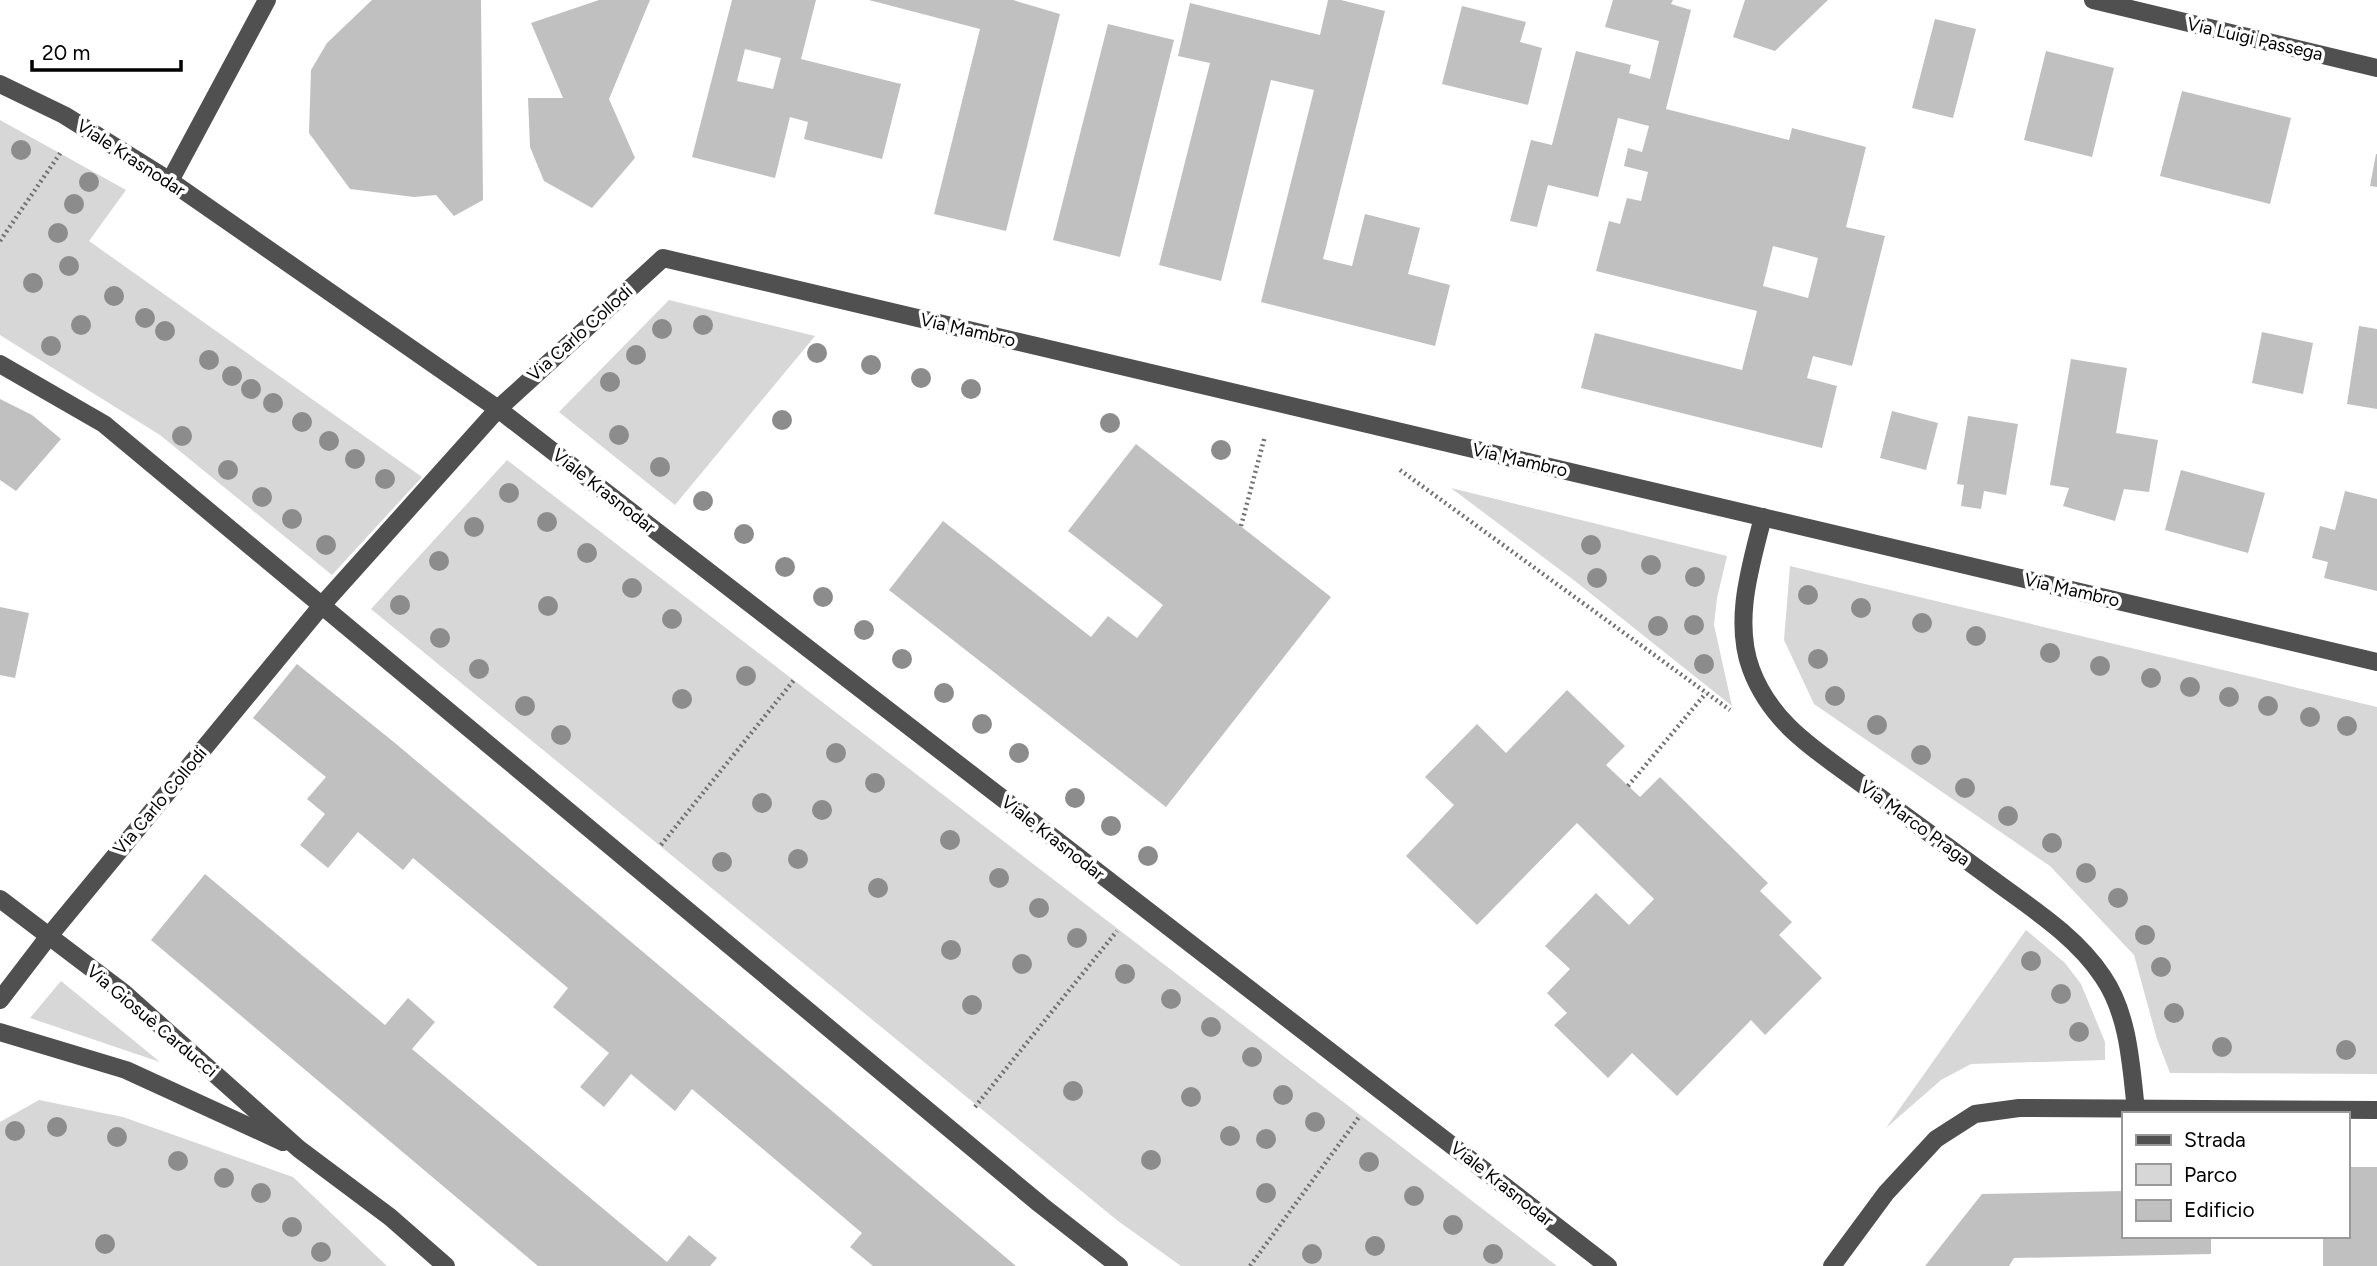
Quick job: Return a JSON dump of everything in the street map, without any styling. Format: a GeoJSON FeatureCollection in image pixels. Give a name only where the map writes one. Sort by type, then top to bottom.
{"type":"FeatureCollection","features":[{"type":"Feature","properties":{"kind":"street"},"geometry":{"type":"LineString","coordinates":[[170,181],[267,0]]}},
{"type":"Feature","properties":{"kind":"street","name":"Via Luigi Passega"},"geometry":{"type":"LineString","coordinates":[[2093,0],[2377,68]]}},
{"type":"Feature","properties":{"kind":"street","name":"Viale Krasnodar"},"geometry":{"type":"LineString","coordinates":[[0,84],[79,125],[170,181],[498,409],[1608,1266]]}},
{"type":"Feature","properties":{"kind":"street","name":"Via Carlo Collodi"},"geometry":{"type":"LineString","coordinates":[[498,409],[663,258]]}},
{"type":"Feature","properties":{"kind":"street","name":"Via Mambro"},"geometry":{"type":"LineString","coordinates":[[663,258],[2377,662]]}},
{"type":"Feature","properties":{"kind":"street"},"geometry":{"type":"LineString","coordinates":[[0,364],[104,424],[1041,1205],[1119,1266]]}},
{"type":"Feature","properties":{"kind":"street"},"geometry":{"type":"LineString","coordinates":[[323,604],[498,409]]}},
{"type":"Feature","properties":{"kind":"street","name":"Via Marco Praga"},"geometry":{"type":"LineString","coordinates":[[1763,517],[1744,608],[1745,635],[1751,667],[1771,709],[1809,746],[2012,894],[2082,949],[2105,979],[2119,1013],[2129,1045],[2136,1110]]}},
{"type":"Feature","properties":{"kind":"street","name":"Via Carlo Collodi"},"geometry":{"type":"LineString","coordinates":[[0,1000],[49,936],[323,604]]}},
{"type":"Feature","properties":{"kind":"street","name":"Via Giosuè Carducci"},"geometry":{"type":"LineString","coordinates":[[0,899],[124,993],[299,1149],[390,1217],[446,1266]]}},
{"type":"Feature","properties":{"kind":"street","name":"Via Giosuè Carducci"},"geometry":{"type":"LineString","coordinates":[[0,1032],[126,1070],[299,1149]]}},
{"type":"Feature","properties":{"kind":"street"},"geometry":{"type":"LineString","coordinates":[[1832,1266],[1886,1193],[1936,1139],[1975,1114],[2020,1108],[2377,1110]]}},
{"type":"Feature","properties":{"kind":"path"},"geometry":{"type":"LineString","coordinates":[[0,240],[79,125]]}},
{"type":"Feature","properties":{"kind":"path"},"geometry":{"type":"LineString","coordinates":[[1241,526],[1274,402]]}},
{"type":"Feature","properties":{"kind":"path"},"geometry":{"type":"LineString","coordinates":[[1394,466],[1735,714]]}},
{"type":"Feature","properties":{"kind":"path"},"geometry":{"type":"LineString","coordinates":[[641,870],[816,654]]}},
{"type":"Feature","properties":{"kind":"path"},"geometry":{"type":"LineString","coordinates":[[1628,786],[1706,692]]}},
{"type":"Feature","properties":{"kind":"path"},"geometry":{"type":"LineString","coordinates":[[954,1132],[1139,904]]}},
{"type":"Feature","properties":{"kind":"path"},"geometry":{"type":"LineString","coordinates":[[1250,1266],[1380,1090]]}},
{"type":"Feature","properties":{"kind":"green space"},"geometry":{"type":"Polygon","coordinates":[[[0,120],[126,190],[89,241],[422,477],[332,575],[160,435],[0,335],[0,120]]]}},
{"type":"Feature","properties":{"kind":"green space"},"geometry":{"type":"Polygon","coordinates":[[[669,300],[815,336],[675,505],[559,412],[669,300]]]}},
{"type":"Feature","properties":{"kind":"green space"},"geometry":{"type":"Polygon","coordinates":[[[507,460],[1557,1266],[1181,1266],[1118,1221],[371,609],[507,460]]]}},
{"type":"Feature","properties":{"kind":"green space"},"geometry":{"type":"Polygon","coordinates":[[[1451,488],[1727,556],[1714,625],[1732,706],[1575,581],[1451,488]]]}},
{"type":"Feature","properties":{"kind":"green space"},"geometry":{"type":"Polygon","coordinates":[[[1790,566],[2377,707],[2377,1074],[2170,1073],[2157,1039],[2134,955],[2050,866],[1814,704],[1784,640],[1790,566]]]}},
{"type":"Feature","properties":{"kind":"green space"},"geometry":{"type":"Polygon","coordinates":[[[2026,930],[2065,963],[2081,984],[2105,1042],[2105,1060],[1971,1064],[1941,1080],[1886,1128],[2026,930]]]}},
{"type":"Feature","properties":{"kind":"green space"},"geometry":{"type":"Polygon","coordinates":[[[61,981],[160,1062],[30,1018],[61,981]]]}},
{"type":"Feature","properties":{"kind":"green space"},"geometry":{"type":"Polygon","coordinates":[[[39,1100],[123,1117],[293,1177],[387,1266],[0,1266],[0,1122],[39,1100]]]}},
{"type":"Feature","properties":{"kind":"building"},"geometry":{"type":"Polygon","coordinates":[[[372,0],[481,0],[483,200],[454,216],[436,195],[414,197],[350,189],[309,133],[311,70],[327,43],[372,0]]]}},
{"type":"Feature","properties":{"kind":"building"},"geometry":{"type":"Polygon","coordinates":[[[599,0],[650,0],[609,99],[635,158],[592,208],[544,181],[530,147],[528,98],[563,98],[531,23],[599,0]]]}},
{"type":"Feature","properties":{"kind":"building"},"geometry":{"type":"Polygon","coordinates":[[[732,0],[816,0],[801,59],[901,84],[882,159],[804,139],[808,122],[790,117],[775,178],[692,157],[732,0]],[[745,49],[737,81],[773,89],[781,58],[745,49]]]}},
{"type":"Feature","properties":{"kind":"building"},"geometry":{"type":"Polygon","coordinates":[[[869,0],[1013,0],[1060,14],[1006,231],[934,214],[980,29],[869,0]]]}},
{"type":"Feature","properties":{"kind":"building"},"geometry":{"type":"Polygon","coordinates":[[[1328,0],[1341,0],[1385,11],[1323,259],[1352,266],[1365,214],[1420,228],[1408,274],[1450,285],[1435,346],[1261,302],[1314,90],[1271,80],[1221,281],[1159,265],[1210,63],[1178,56],[1190,3],[1320,35],[1328,0]]]}},
{"type":"Feature","properties":{"kind":"building"},"geometry":{"type":"Polygon","coordinates":[[[1613,0],[1673,0],[1671,4],[1691,10],[1666,109],[1789,140],[1792,128],[1866,147],[1846,227],[1885,236],[1852,366],[1813,356],[1807,378],[1837,386],[1822,448],[1581,388],[1595,333],[1742,370],[1757,311],[1596,271],[1609,221],[1620,224],[1627,198],[1641,201],[1648,172],[1624,166],[1628,148],[1642,152],[1649,126],[1618,118],[1598,197],[1548,185],[1537,227],[1510,221],[1531,140],[1552,145],[1576,51],[1631,65],[1629,73],[1650,79],[1659,41],[1605,27],[1613,0]],[[1773,246],[1763,286],[1808,298],[1818,258],[1773,246]]]}},
{"type":"Feature","properties":{"kind":"building"},"geometry":{"type":"Polygon","coordinates":[[[1745,0],[1828,0],[1775,51],[1733,37],[1745,0]]]}},
{"type":"Feature","properties":{"kind":"building"},"geometry":{"type":"Polygon","coordinates":[[[1462,6],[1526,22],[1520,42],[1542,48],[1528,105],[1442,84],[1462,6]]]}},
{"type":"Feature","properties":{"kind":"building"},"geometry":{"type":"Polygon","coordinates":[[[1935,19],[1976,29],[1953,118],[1912,108],[1935,19]]]}},
{"type":"Feature","properties":{"kind":"building"},"geometry":{"type":"Polygon","coordinates":[[[1108,24],[1174,40],[1120,257],[1053,240],[1108,24]]]}},
{"type":"Feature","properties":{"kind":"building"},"geometry":{"type":"Polygon","coordinates":[[[2046,51],[2114,68],[2092,157],[2024,140],[2046,51]]]}},
{"type":"Feature","properties":{"kind":"building"},"geometry":{"type":"Polygon","coordinates":[[[2182,91],[2291,118],[2270,204],[2160,176],[2182,91]]]}},
{"type":"Feature","properties":{"kind":"building"},"geometry":{"type":"Polygon","coordinates":[[[2377,154],[2377,187],[2370,186],[2377,154]]]}},
{"type":"Feature","properties":{"kind":"building"},"geometry":{"type":"Polygon","coordinates":[[[2359,326],[2377,329],[2377,409],[2347,404],[2359,326]]]}},
{"type":"Feature","properties":{"kind":"building"},"geometry":{"type":"Polygon","coordinates":[[[2262,332],[2313,343],[2303,394],[2252,383],[2262,332]]]}},
{"type":"Feature","properties":{"kind":"building"},"geometry":{"type":"Polygon","coordinates":[[[2071,359],[2127,368],[2116,433],[2158,440],[2149,492],[2124,489],[2115,521],[2063,506],[2069,488],[2050,485],[2071,359]]]}},
{"type":"Feature","properties":{"kind":"building"},"geometry":{"type":"Polygon","coordinates":[[[0,399],[32,415],[61,439],[16,491],[0,480],[0,399]]]}},
{"type":"Feature","properties":{"kind":"building"},"geometry":{"type":"Polygon","coordinates":[[[1892,411],[1938,423],[1926,470],[1880,458],[1892,411]]]}},
{"type":"Feature","properties":{"kind":"building"},"geometry":{"type":"Polygon","coordinates":[[[1968,416],[2018,424],[2006,495],[1984,491],[1981,509],[1961,506],[1964,485],[1957,484],[1968,416]]]}},
{"type":"Feature","properties":{"kind":"building"},"geometry":{"type":"Polygon","coordinates":[[[1136,444],[1331,597],[1166,807],[889,590],[943,521],[1091,637],[1108,616],[1137,638],[1163,605],[1068,531],[1136,444]]]}},
{"type":"Feature","properties":{"kind":"building"},"geometry":{"type":"Polygon","coordinates":[[[2181,470],[2265,493],[2248,553],[2165,530],[2181,470]]]}},
{"type":"Feature","properties":{"kind":"building"},"geometry":{"type":"Polygon","coordinates":[[[2345,491],[2377,499],[2377,591],[2324,578],[2328,562],[2312,558],[2320,526],[2335,530],[2345,491]]]}},
{"type":"Feature","properties":{"kind":"building"},"geometry":{"type":"Polygon","coordinates":[[[0,607],[29,613],[15,678],[0,675],[0,607]]]}},
{"type":"Feature","properties":{"kind":"building"},"geometry":{"type":"Polygon","coordinates":[[[297,664],[395,743],[1016,1266],[873,1266],[850,1247],[862,1233],[692,1089],[675,1111],[631,1074],[604,1107],[580,1087],[609,1053],[553,1007],[568,988],[413,858],[403,870],[358,832],[328,868],[300,845],[325,814],[307,799],[326,777],[253,718],[297,664]]]}},
{"type":"Feature","properties":{"kind":"building"},"geometry":{"type":"Polygon","coordinates":[[[1567,690],[1625,746],[1606,765],[1640,797],[1660,777],[1768,883],[1760,891],[1792,922],[1779,935],[1822,978],[1765,1035],[1751,1020],[1677,1096],[1632,1053],[1608,1078],[1554,1025],[1567,1013],[1547,993],[1570,969],[1545,946],[1596,893],[1629,925],[1654,899],[1577,823],[1477,925],[1406,856],[1454,805],[1425,777],[1477,724],[1506,753],[1567,690]]]}},
{"type":"Feature","properties":{"kind":"building"},"geometry":{"type":"Polygon","coordinates":[[[205,874],[385,1025],[408,998],[435,1022],[412,1049],[667,1262],[689,1235],[717,1258],[710,1266],[538,1266],[151,940],[205,874]]]}},
{"type":"Feature","properties":{"kind":"building"},"geometry":{"type":"Polygon","coordinates":[[[2349,1167],[2377,1167],[2377,1266],[2323,1266],[2323,1238],[2349,1238],[2349,1167]]]}},
{"type":"Feature","properties":{"kind":"building"},"geometry":{"type":"Polygon","coordinates":[[[2122,1191],[2122,1238],[2211,1238],[2211,1254],[2014,1258],[2009,1266],[1925,1266],[1982,1194],[2122,1191]]]}}]}
